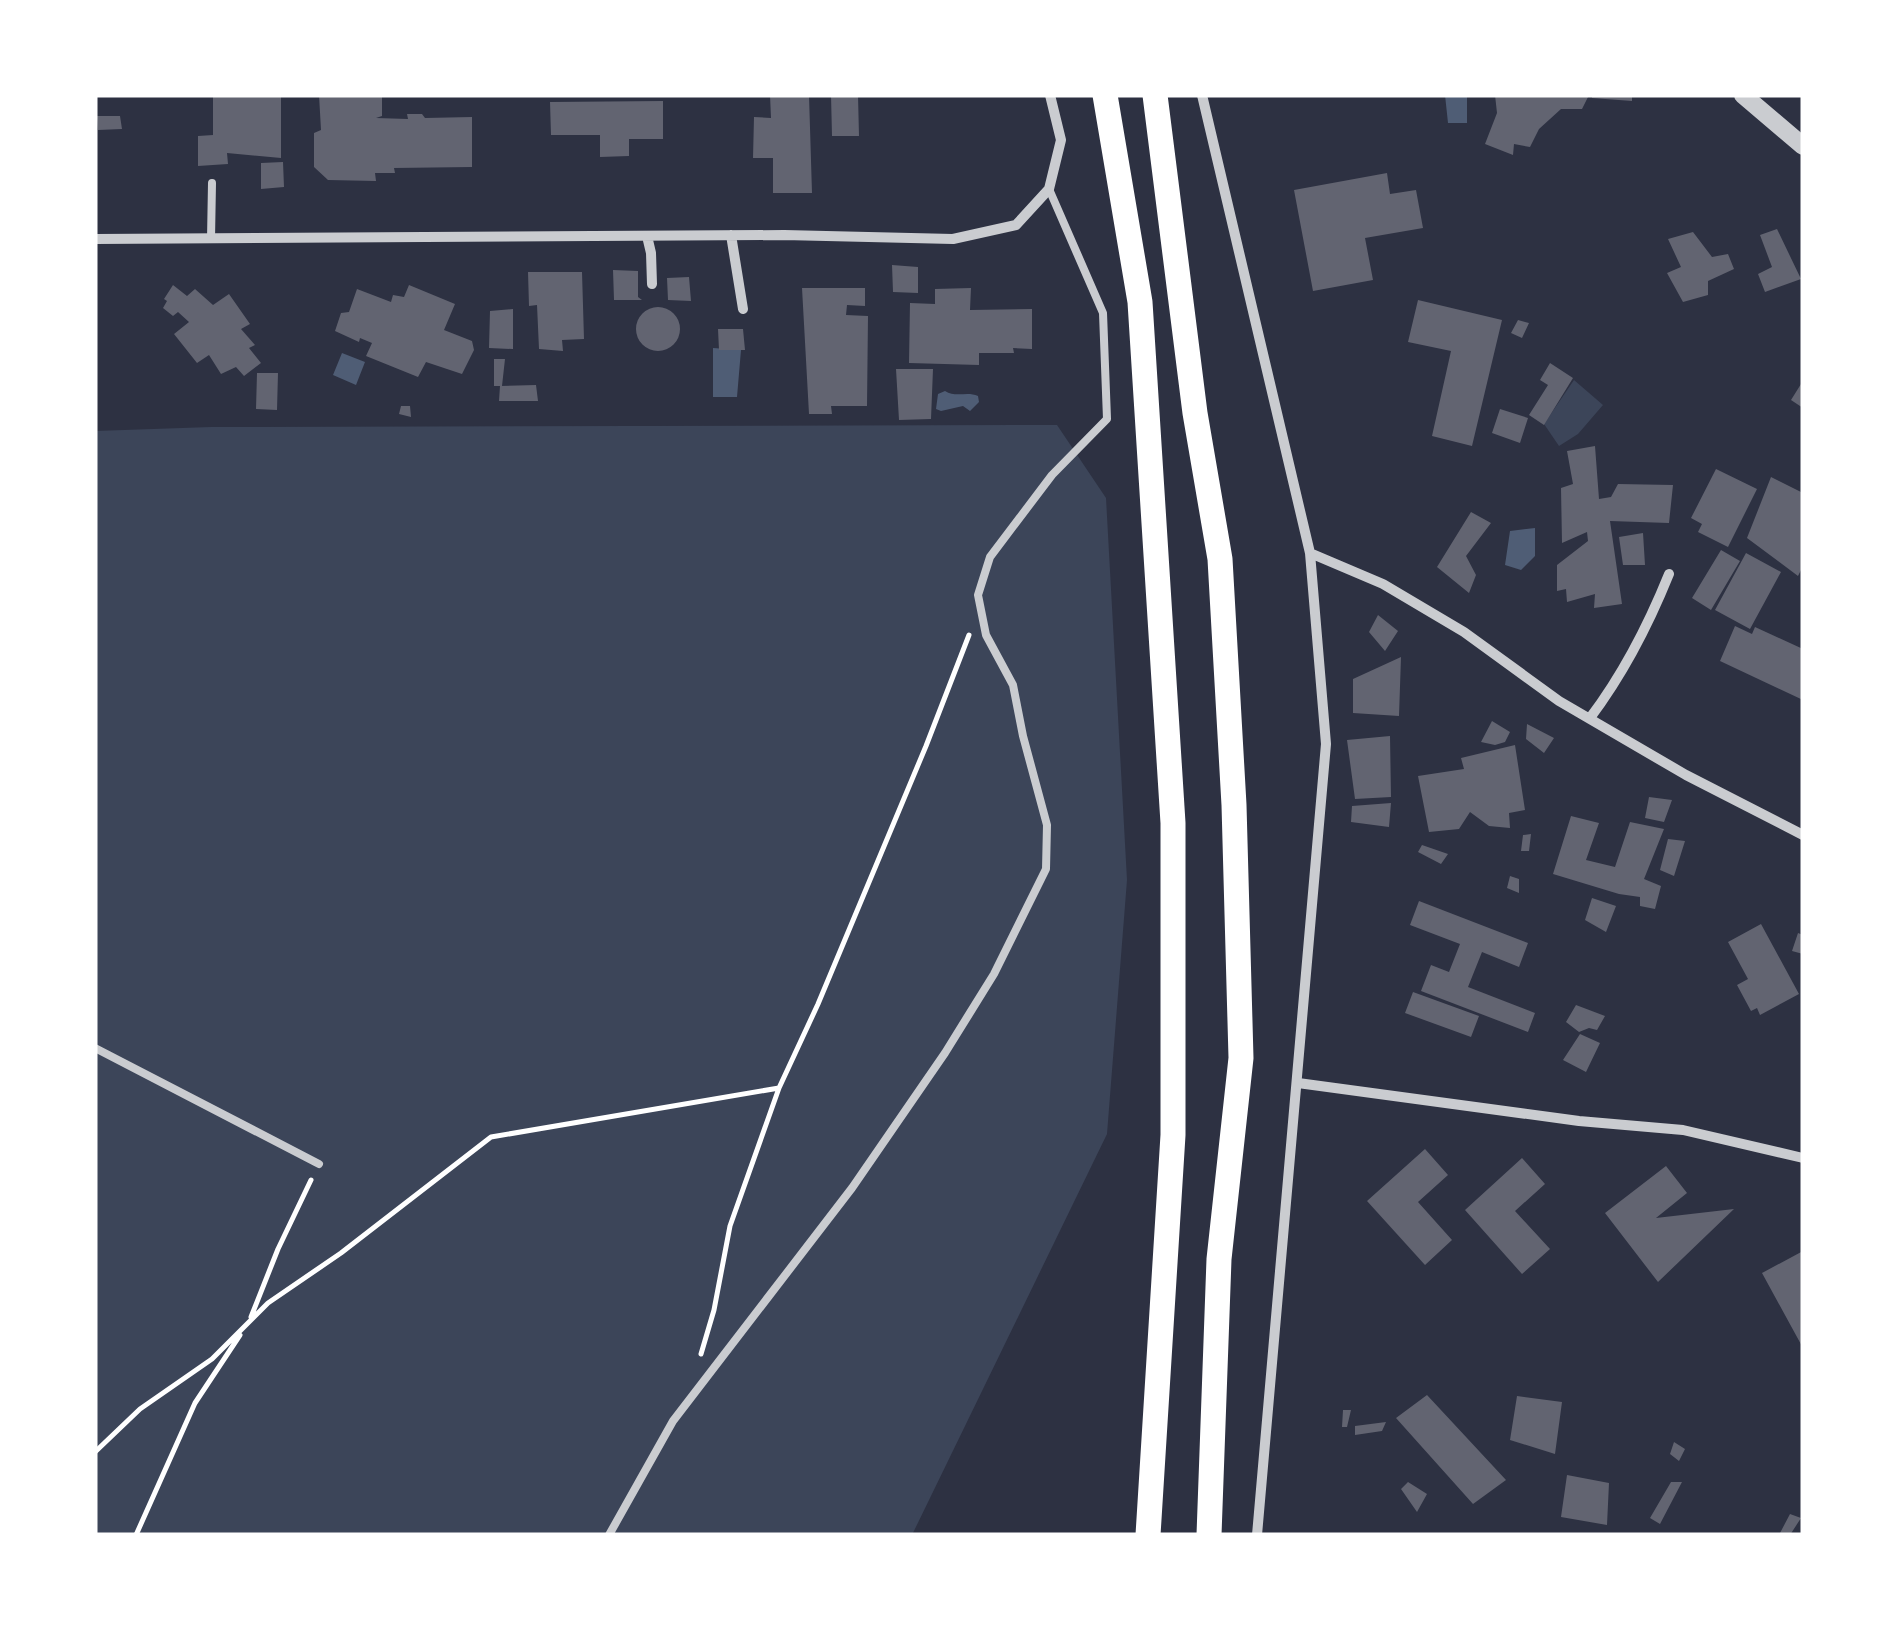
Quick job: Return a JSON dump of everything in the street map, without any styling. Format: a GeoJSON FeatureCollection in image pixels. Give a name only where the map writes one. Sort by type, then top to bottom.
{"type":"FeatureCollection","features":[{"type":"Feature","properties":{"kind":"highway"},"geometry":{"type":"LineString","coordinates":[[1105,95],[1140,302],[1173,823],[1173,1135],[1158,1405],[1144,1535]]}},
{"type":"Feature","properties":{"kind":"highway"},"geometry":{"type":"LineString","coordinates":[[1155,95],[1195,413],[1220,559],[1234,806],[1241,1058],[1218,1258],[1209,1535]]}},
{"type":"Feature","properties":{"kind":"street"},"geometry":{"type":"LineString","coordinates":[[95,239],[953,239],[1016,226],[1049,189],[1062,140],[1050,95]]}},
{"type":"Feature","properties":{"kind":"street"},"geometry":{"type":"LineString","coordinates":[[1202,95],[1310,553],[1326,744],[1257,1535]]}},
{"type":"Feature","properties":{"kind":"street"},"geometry":{"type":"LineString","coordinates":[[1743,95],[1803,146]]}},
{"type":"Feature","properties":{"kind":"street"},"geometry":{"type":"LineString","coordinates":[[647,236],[652,284]]}},
{"type":"Feature","properties":{"kind":"street"},"geometry":{"type":"LineString","coordinates":[[731,236],[743,308]]}},
{"type":"Feature","properties":{"kind":"street"},"geometry":{"type":"LineString","coordinates":[[1310,553],[1383,584],[1464,632],[1559,701],[1803,835]]}},
{"type":"Feature","properties":{"kind":"street"},"geometry":{"type":"LineString","coordinates":[[1590,718],[1647,629],[1670,574]]}},
{"type":"Feature","properties":{"kind":"street"},"geometry":{"type":"LineString","coordinates":[[1298,1083],[1578,1121],[1683,1130],[1803,1158]]}},
{"type":"Feature","properties":{"kind":"lane"},"geometry":{"type":"LineString","coordinates":[[211,239],[212,182]]}},
{"type":"Feature","properties":{"kind":"lane"},"geometry":{"type":"LineString","coordinates":[[609,1535],[673,1421],[852,1188],[945,1053],[994,974],[1046,869],[1047,825],[1022,736],[1013,685],[986,635],[978,595],[990,557],[1052,475],[1107,419],[1102,313],[1049,189]]}},
{"type":"Feature","properties":{"kind":"lane"},"geometry":{"type":"LineString","coordinates":[[95,1048],[319,1164]]}},
{"type":"Feature","properties":{"kind":"path"},"geometry":{"type":"LineString","coordinates":[[700,1357],[714,1310],[730,1226],[779,1088],[926,746],[980,604]]}},
{"type":"Feature","properties":{"kind":"path"},"geometry":{"type":"LineString","coordinates":[[95,1452],[140,1409],[212,1358],[268,1303],[491,1137],[779,1088]]}},
{"type":"Feature","properties":{"kind":"path"},"geometry":{"type":"LineString","coordinates":[[136,1535],[195,1403],[248,1322],[319,1164]]}},
{"type":"Feature","properties":{"kind":"shaded area"},"geometry":{"type":"Polygon","coordinates":[[[1445,95],[1467,95],[1467,123],[1448,123],[1445,95]]]}},
{"type":"Feature","properties":{"kind":"shaded area"},"geometry":{"type":"Polygon","coordinates":[[[713,348],[741,350],[737,397],[713,397],[713,348]]]}},
{"type":"Feature","properties":{"kind":"shaded area"},"geometry":{"type":"Polygon","coordinates":[[[342,353],[365,362],[356,385],[333,375],[342,353]]]}},
{"type":"Feature","properties":{"kind":"shaded area"},"geometry":{"type":"Polygon","coordinates":[[[1574,380],[1603,405],[1578,434],[1559,446],[1544,424],[1574,380]]]}},
{"type":"Feature","properties":{"kind":"shaded area"},"geometry":{"type":"Polygon","coordinates":[[[945,391],[978,396],[979,402],[970,411],[963,406],[941,411],[936,409],[938,394],[945,391]]]}},
{"type":"Feature","properties":{"kind":"shaded area"},"geometry":{"type":"Polygon","coordinates":[[[1057,425],[1106,498],[1127,880],[1107,1134],[912,1535],[95,1535],[95,431],[211,427],[1057,425]]]}},
{"type":"Feature","properties":{"kind":"shaded area"},"geometry":{"type":"Polygon","coordinates":[[[1535,528],[1535,556],[1521,570],[1505,565],[1510,531],[1535,528]]]}},
{"type":"Feature","properties":{"kind":"building"},"geometry":{"type":"Polygon","coordinates":[[[213,95],[281,95],[281,158],[227,153],[228,164],[198,166],[198,136],[213,135],[213,95]]]}},
{"type":"Feature","properties":{"kind":"building"},"geometry":{"type":"Polygon","coordinates":[[[319,95],[382,95],[382,116],[376,118],[408,119],[407,114],[422,114],[425,118],[472,117],[472,167],[394,168],[395,173],[375,173],[376,181],[328,180],[314,167],[314,133],[321,130],[319,95]]]}},
{"type":"Feature","properties":{"kind":"building"},"geometry":{"type":"Polygon","coordinates":[[[770,95],[809,95],[812,193],[773,193],[773,158],[753,158],[754,117],[771,118],[770,95]]]}},
{"type":"Feature","properties":{"kind":"building"},"geometry":{"type":"Polygon","coordinates":[[[831,95],[858,95],[859,136],[832,136],[831,95]]]}},
{"type":"Feature","properties":{"kind":"building"},"geometry":{"type":"Polygon","coordinates":[[[1495,95],[1589,95],[1582,109],[1561,109],[1539,129],[1530,147],[1514,144],[1513,155],[1485,144],[1497,113],[1495,95]]]}},
{"type":"Feature","properties":{"kind":"building"},"geometry":{"type":"Polygon","coordinates":[[[1632,95],[1632,101],[1592,98],[1632,95]]]}},
{"type":"Feature","properties":{"kind":"building"},"geometry":{"type":"Polygon","coordinates":[[[663,101],[663,139],[629,139],[629,156],[600,157],[600,135],[551,135],[550,102],[663,101]]]}},
{"type":"Feature","properties":{"kind":"building"},"geometry":{"type":"Polygon","coordinates":[[[97,116],[120,116],[122,129],[98,130],[97,116]]]}},
{"type":"Feature","properties":{"kind":"building"},"geometry":{"type":"Polygon","coordinates":[[[283,162],[284,187],[261,189],[261,163],[283,162]]]}},
{"type":"Feature","properties":{"kind":"building"},"geometry":{"type":"Polygon","coordinates":[[[1387,173],[1390,194],[1416,190],[1423,228],[1365,238],[1373,280],[1313,291],[1294,190],[1387,173]]]}},
{"type":"Feature","properties":{"kind":"building"},"geometry":{"type":"Polygon","coordinates":[[[1777,229],[1801,279],[1765,292],[1758,274],[1772,267],[1760,235],[1777,229]]]}},
{"type":"Feature","properties":{"kind":"building"},"geometry":{"type":"Polygon","coordinates":[[[1693,232],[1712,257],[1728,254],[1734,269],[1708,281],[1708,295],[1683,302],[1667,273],[1681,267],[1668,239],[1693,232]]]}},
{"type":"Feature","properties":{"kind":"building"},"geometry":{"type":"Polygon","coordinates":[[[892,265],[918,267],[918,293],[893,292],[892,265]]]}},
{"type":"Feature","properties":{"kind":"building"},"geometry":{"type":"Polygon","coordinates":[[[613,270],[638,271],[638,297],[642,300],[614,300],[613,270]]]}},
{"type":"Feature","properties":{"kind":"building"},"geometry":{"type":"Polygon","coordinates":[[[528,272],[582,272],[584,339],[562,340],[563,351],[539,349],[537,305],[529,306],[528,272]]]}},
{"type":"Feature","properties":{"kind":"building"},"geometry":{"type":"Polygon","coordinates":[[[689,277],[691,301],[668,300],[667,278],[689,277]]]}},
{"type":"Feature","properties":{"kind":"building"},"geometry":{"type":"Polygon","coordinates":[[[173,285],[187,296],[195,289],[213,305],[229,294],[250,324],[241,329],[255,345],[249,348],[261,363],[244,376],[236,367],[221,374],[209,355],[197,363],[174,334],[189,322],[178,312],[173,316],[163,308],[173,285]]]}},
{"type":"Feature","properties":{"kind":"building"},"geometry":{"type":"Polygon","coordinates":[[[409,285],[455,304],[444,330],[472,341],[474,350],[462,374],[426,362],[418,377],[366,356],[372,343],[360,338],[359,342],[335,331],[341,313],[349,312],[357,289],[391,302],[393,295],[404,297],[409,285]]]}},
{"type":"Feature","properties":{"kind":"building"},"geometry":{"type":"Polygon","coordinates":[[[802,288],[865,288],[865,306],[847,305],[846,315],[868,316],[867,406],[831,406],[832,414],[809,414],[802,288]]]}},
{"type":"Feature","properties":{"kind":"building"},"geometry":{"type":"Polygon","coordinates":[[[971,288],[970,310],[1032,309],[1032,349],[979,353],[979,365],[909,363],[910,303],[935,304],[935,289],[971,288]]]}},
{"type":"Feature","properties":{"kind":"building"},"geometry":{"type":"Polygon","coordinates":[[[1418,300],[1502,320],[1472,446],[1432,436],[1451,351],[1408,342],[1418,300]]]}},
{"type":"Feature","properties":{"kind":"building"},"geometry":{"type":"Polygon","coordinates":[[[658,307],[674,313],[680,329],[674,345],[658,351],[642,345],[636,329],[642,313],[658,307]]]}},
{"type":"Feature","properties":{"kind":"building"},"geometry":{"type":"Polygon","coordinates":[[[513,309],[513,349],[489,348],[490,311],[513,309]]]}},
{"type":"Feature","properties":{"kind":"building"},"geometry":{"type":"Polygon","coordinates":[[[1518,320],[1529,323],[1522,338],[1511,333],[1518,320]]]}},
{"type":"Feature","properties":{"kind":"building"},"geometry":{"type":"Polygon","coordinates":[[[718,329],[743,329],[745,350],[719,350],[718,329]]]}},
{"type":"Feature","properties":{"kind":"building"},"geometry":{"type":"Polygon","coordinates":[[[494,359],[505,359],[502,386],[494,386],[494,359]]]}},
{"type":"Feature","properties":{"kind":"building"},"geometry":{"type":"Polygon","coordinates":[[[1550,363],[1573,378],[1544,425],[1529,415],[1548,385],[1540,380],[1550,363]]]}},
{"type":"Feature","properties":{"kind":"building"},"geometry":{"type":"Polygon","coordinates":[[[896,369],[933,369],[931,419],[899,420],[896,369]]]}},
{"type":"Feature","properties":{"kind":"building"},"geometry":{"type":"Polygon","coordinates":[[[257,373],[278,373],[277,410],[256,409],[257,373]]]}},
{"type":"Feature","properties":{"kind":"building"},"geometry":{"type":"Polygon","coordinates":[[[536,385],[538,401],[499,401],[500,386],[536,385]]]}},
{"type":"Feature","properties":{"kind":"building"},"geometry":{"type":"Polygon","coordinates":[[[1803,385],[1803,408],[1791,400],[1803,385]]]}},
{"type":"Feature","properties":{"kind":"building"},"geometry":{"type":"Polygon","coordinates":[[[401,406],[410,406],[411,417],[399,414],[401,406]]]}},
{"type":"Feature","properties":{"kind":"building"},"geometry":{"type":"Polygon","coordinates":[[[1500,409],[1528,418],[1520,443],[1492,433],[1500,409]]]}},
{"type":"Feature","properties":{"kind":"building"},"geometry":{"type":"Polygon","coordinates":[[[1595,446],[1599,499],[1611,497],[1618,484],[1673,485],[1669,523],[1610,521],[1622,604],[1594,608],[1595,594],[1567,602],[1566,589],[1557,591],[1557,565],[1588,541],[1587,532],[1562,543],[1561,488],[1573,484],[1567,451],[1595,446]]]}},
{"type":"Feature","properties":{"kind":"building"},"geometry":{"type":"Polygon","coordinates":[[[1716,469],[1757,489],[1728,547],[1698,532],[1702,524],[1691,518],[1716,469]]]}},
{"type":"Feature","properties":{"kind":"building"},"geometry":{"type":"Polygon","coordinates":[[[1771,477],[1803,493],[1803,566],[1798,576],[1747,538],[1771,477]]]}},
{"type":"Feature","properties":{"kind":"building"},"geometry":{"type":"Polygon","coordinates":[[[1471,512],[1491,523],[1466,556],[1476,575],[1469,593],[1437,567],[1471,512]]]}},
{"type":"Feature","properties":{"kind":"building"},"geometry":{"type":"Polygon","coordinates":[[[1643,533],[1645,565],[1623,565],[1619,537],[1643,533]]]}},
{"type":"Feature","properties":{"kind":"building"},"geometry":{"type":"Polygon","coordinates":[[[1721,550],[1740,561],[1711,610],[1692,598],[1721,550]]]}},
{"type":"Feature","properties":{"kind":"building"},"geometry":{"type":"Polygon","coordinates":[[[1746,553],[1781,572],[1750,629],[1715,610],[1746,553]]]}},
{"type":"Feature","properties":{"kind":"building"},"geometry":{"type":"Polygon","coordinates":[[[1378,615],[1398,631],[1385,651],[1369,632],[1378,615]]]}},
{"type":"Feature","properties":{"kind":"building"},"geometry":{"type":"Polygon","coordinates":[[[1735,626],[1752,634],[1755,627],[1803,649],[1803,700],[1720,661],[1735,626]]]}},
{"type":"Feature","properties":{"kind":"building"},"geometry":{"type":"Polygon","coordinates":[[[1401,657],[1399,716],[1353,713],[1353,679],[1401,657]]]}},
{"type":"Feature","properties":{"kind":"building"},"geometry":{"type":"Polygon","coordinates":[[[1492,721],[1510,732],[1505,742],[1481,742],[1492,721]]]}},
{"type":"Feature","properties":{"kind":"building"},"geometry":{"type":"Polygon","coordinates":[[[1527,724],[1554,738],[1544,753],[1526,739],[1527,724]]]}},
{"type":"Feature","properties":{"kind":"building"},"geometry":{"type":"Polygon","coordinates":[[[1390,736],[1391,797],[1355,799],[1347,740],[1390,736]]]}},
{"type":"Feature","properties":{"kind":"building"},"geometry":{"type":"Polygon","coordinates":[[[1515,745],[1525,810],[1509,813],[1510,828],[1489,826],[1470,812],[1459,829],[1429,832],[1418,776],[1464,769],[1461,758],[1515,745]]]}},
{"type":"Feature","properties":{"kind":"building"},"geometry":{"type":"Polygon","coordinates":[[[1649,797],[1672,800],[1664,822],[1645,818],[1649,797]]]}},
{"type":"Feature","properties":{"kind":"building"},"geometry":{"type":"Polygon","coordinates":[[[1391,803],[1389,827],[1351,822],[1352,806],[1391,803]]]}},
{"type":"Feature","properties":{"kind":"building"},"geometry":{"type":"Polygon","coordinates":[[[1571,816],[1599,823],[1586,860],[1615,867],[1630,822],[1664,829],[1644,879],[1661,886],[1655,909],[1640,906],[1640,897],[1553,874],[1571,816]]]}},
{"type":"Feature","properties":{"kind":"building"},"geometry":{"type":"Polygon","coordinates":[[[1531,834],[1529,851],[1521,851],[1523,835],[1531,834]]]}},
{"type":"Feature","properties":{"kind":"building"},"geometry":{"type":"Polygon","coordinates":[[[1668,839],[1685,841],[1674,876],[1660,870],[1668,839]]]}},
{"type":"Feature","properties":{"kind":"building"},"geometry":{"type":"Polygon","coordinates":[[[1422,845],[1448,854],[1441,864],[1418,852],[1422,845]]]}},
{"type":"Feature","properties":{"kind":"building"},"geometry":{"type":"Polygon","coordinates":[[[1510,876],[1519,879],[1519,893],[1507,888],[1510,876]]]}},
{"type":"Feature","properties":{"kind":"building"},"geometry":{"type":"Polygon","coordinates":[[[1592,898],[1616,906],[1606,932],[1585,920],[1592,898]]]}},
{"type":"Feature","properties":{"kind":"building"},"geometry":{"type":"Polygon","coordinates":[[[1419,901],[1528,943],[1519,967],[1482,952],[1468,987],[1535,1013],[1528,1032],[1421,991],[1431,965],[1449,972],[1460,944],[1410,925],[1419,901]]]}},
{"type":"Feature","properties":{"kind":"building"},"geometry":{"type":"Polygon","coordinates":[[[1761,924],[1799,994],[1760,1015],[1757,1008],[1751,1011],[1737,985],[1748,979],[1728,942],[1761,924]]]}},
{"type":"Feature","properties":{"kind":"building"},"geometry":{"type":"Polygon","coordinates":[[[1798,933],[1803,935],[1803,954],[1792,951],[1798,933]]]}},
{"type":"Feature","properties":{"kind":"building"},"geometry":{"type":"Polygon","coordinates":[[[1413,992],[1479,1016],[1471,1037],[1405,1013],[1413,992]]]}},
{"type":"Feature","properties":{"kind":"building"},"geometry":{"type":"Polygon","coordinates":[[[1576,1005],[1605,1016],[1597,1030],[1579,1032],[1566,1022],[1576,1005]]]}},
{"type":"Feature","properties":{"kind":"building"},"geometry":{"type":"Polygon","coordinates":[[[1580,1034],[1600,1043],[1586,1072],[1563,1060],[1580,1034]]]}},
{"type":"Feature","properties":{"kind":"building"},"geometry":{"type":"Polygon","coordinates":[[[1425,1149],[1448,1175],[1418,1202],[1452,1240],[1425,1265],[1367,1201],[1425,1149]]]}},
{"type":"Feature","properties":{"kind":"building"},"geometry":{"type":"Polygon","coordinates":[[[1522,1158],[1545,1184],[1515,1211],[1550,1249],[1522,1274],[1465,1210],[1522,1158]]]}},
{"type":"Feature","properties":{"kind":"building"},"geometry":{"type":"Polygon","coordinates":[[[1666,1166],[1687,1193],[1656,1218],[1734,1209],[1658,1282],[1605,1213],[1666,1166]]]}},
{"type":"Feature","properties":{"kind":"building"},"geometry":{"type":"Polygon","coordinates":[[[1803,1251],[1803,1348],[1762,1273],[1803,1251]]]}},
{"type":"Feature","properties":{"kind":"building"},"geometry":{"type":"Polygon","coordinates":[[[1427,1395],[1506,1480],[1473,1504],[1396,1418],[1427,1395]]]}},
{"type":"Feature","properties":{"kind":"building"},"geometry":{"type":"Polygon","coordinates":[[[1517,1396],[1562,1402],[1555,1454],[1510,1440],[1517,1396]]]}},
{"type":"Feature","properties":{"kind":"building"},"geometry":{"type":"Polygon","coordinates":[[[1343,1410],[1351,1410],[1347,1427],[1342,1427],[1343,1410]]]}},
{"type":"Feature","properties":{"kind":"building"},"geometry":{"type":"Polygon","coordinates":[[[1386,1422],[1382,1431],[1355,1435],[1355,1426],[1386,1422]]]}},
{"type":"Feature","properties":{"kind":"building"},"geometry":{"type":"Polygon","coordinates":[[[1674,1442],[1685,1449],[1679,1461],[1670,1454],[1674,1442]]]}},
{"type":"Feature","properties":{"kind":"building"},"geometry":{"type":"Polygon","coordinates":[[[1567,1475],[1609,1483],[1607,1525],[1561,1517],[1567,1475]]]}},
{"type":"Feature","properties":{"kind":"building"},"geometry":{"type":"Polygon","coordinates":[[[1408,1482],[1427,1494],[1417,1512],[1401,1489],[1408,1482]]]}},
{"type":"Feature","properties":{"kind":"building"},"geometry":{"type":"Polygon","coordinates":[[[1671,1482],[1682,1482],[1660,1524],[1650,1518],[1671,1482]]]}},
{"type":"Feature","properties":{"kind":"building"},"geometry":{"type":"Polygon","coordinates":[[[1790,1514],[1801,1518],[1790,1535],[1785,1535],[1780,1533],[1790,1514]]]}}]}
